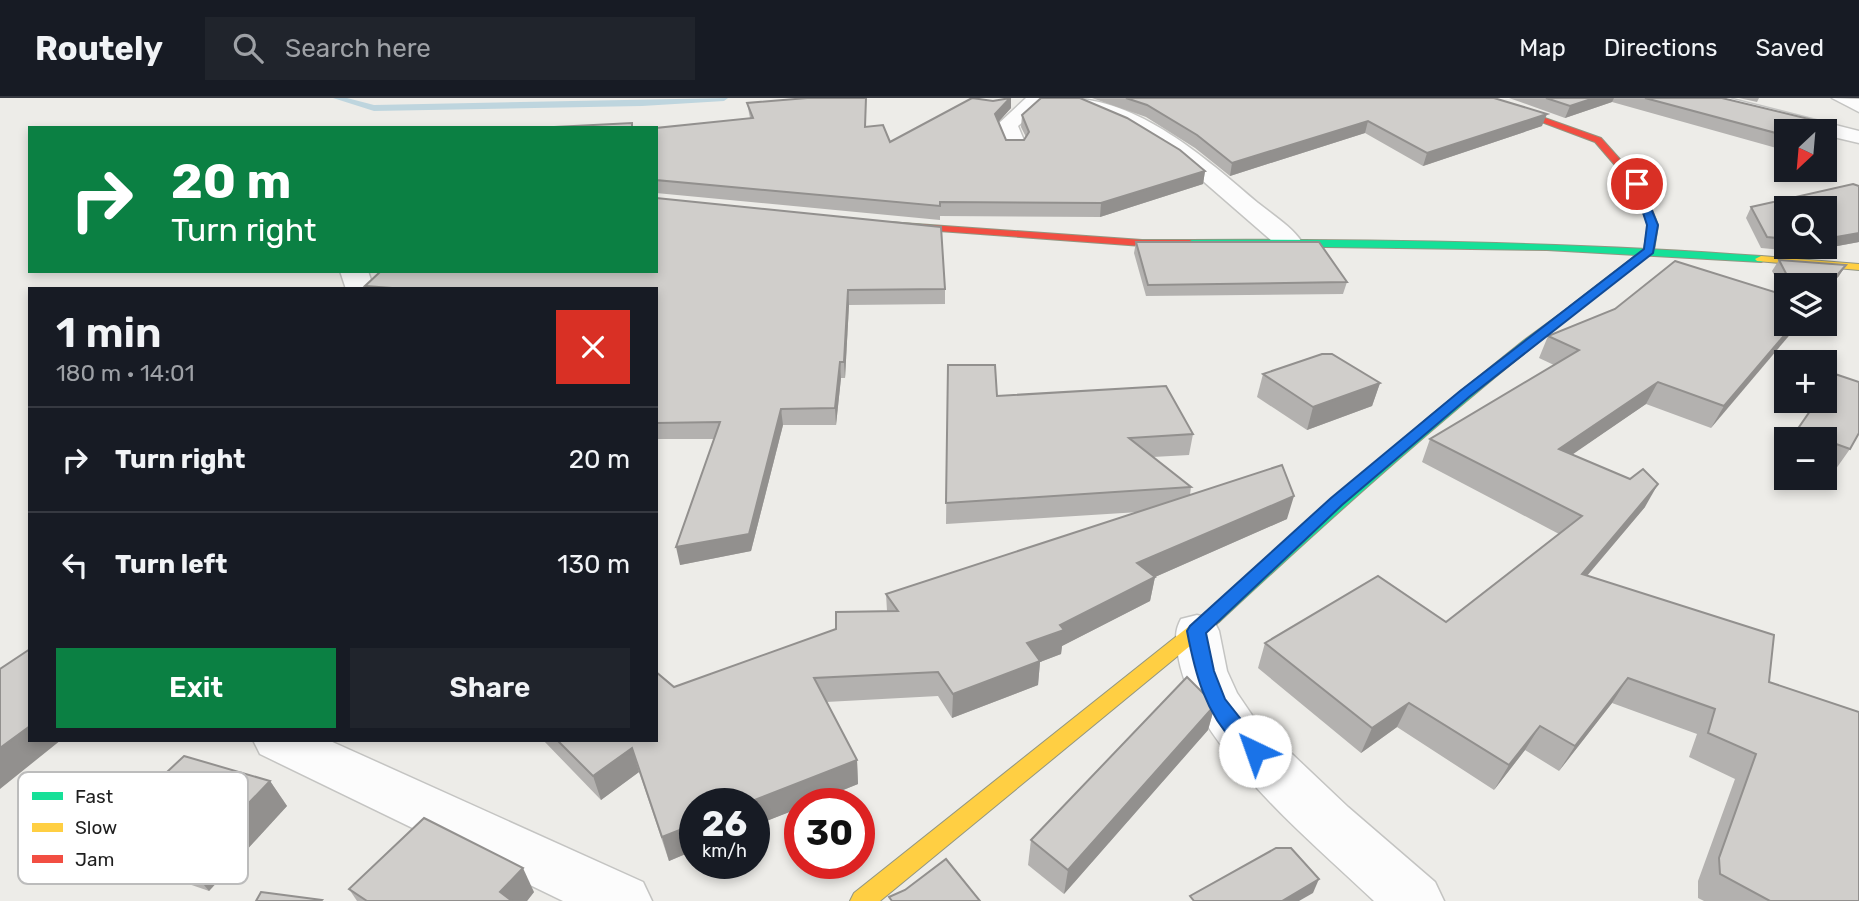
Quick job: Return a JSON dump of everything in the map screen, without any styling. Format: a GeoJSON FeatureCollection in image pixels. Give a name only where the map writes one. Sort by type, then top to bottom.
{"type":"FeatureCollection","features":[{"type":"Feature","properties":{"kind":"street"},"geometry":{"type":"LineString","coordinates":[[1015,145],[1007,125],[1027,104],[1041,98]]}},
{"type":"Feature","properties":{"kind":"street"},"geometry":{"type":"LineString","coordinates":[[1075,98],[1134,124],[1180,151],[1289,242]]}},
{"type":"Feature","properties":{"kind":"street"},"geometry":{"type":"LineString","coordinates":[[862,901],[1100,705],[1197,631],[1336,502],[1497,367],[1649,250],[1653,225],[1637,184],[1598,140],[1563,125],[1481,98]]}},
{"type":"Feature","properties":{"kind":"street"},"geometry":{"type":"LineString","coordinates":[[1704,98],[1859,137]]}},
{"type":"Feature","properties":{"kind":"street"},"geometry":{"type":"LineString","coordinates":[[1842,98],[1859,106]]}},
{"type":"Feature","properties":{"kind":"street"},"geometry":{"type":"LineString","coordinates":[[868,223],[1142,243],[1289,242],[1649,250],[1859,267]]}},
{"type":"Feature","properties":{"kind":"street"},"geometry":{"type":"LineString","coordinates":[[1197,631],[1204,671],[1216,702],[1237,732],[1329,824],[1415,901]]}},
{"type":"Feature","properties":{"kind":"street"},"geometry":{"type":"LineString","coordinates":[[282,742],[623,901]]}},
{"type":"Feature","properties":{"kind":"building"},"geometry":{"type":"Polygon","coordinates":[[[807,98],[866,98],[865,127],[883,125],[890,142],[972,98],[993,101],[1010,98],[995,114],[1006,140],[1024,140],[1029,132],[1022,115],[1041,98],[1080,98],[1127,118],[1180,150],[1205,171],[1101,203],[940,202],[940,206],[658,180],[658,128],[753,118],[747,103],[807,98]]]}},
{"type":"Feature","properties":{"kind":"building"},"geometry":{"type":"Polygon","coordinates":[[[1126,98],[1494,98],[1547,114],[1427,153],[1368,121],[1232,163],[1197,135],[1147,105],[1126,98]]]}},
{"type":"Feature","properties":{"kind":"building"},"geometry":{"type":"Polygon","coordinates":[[[1546,98],[1594,98],[1570,106],[1546,98]]]}},
{"type":"Feature","properties":{"kind":"building"},"geometry":{"type":"Polygon","coordinates":[[[1645,98],[1722,98],[1809,119],[1774,119],[1774,133],[1645,98]]]}},
{"type":"Feature","properties":{"kind":"building"},"geometry":{"type":"Polygon","coordinates":[[[632,123],[632,126],[574,126],[632,123]]]}},
{"type":"Feature","properties":{"kind":"building"},"geometry":{"type":"Polygon","coordinates":[[[1853,184],[1859,186],[1859,233],[1837,237],[1837,196],[1800,196],[1853,184]]]}},
{"type":"Feature","properties":{"kind":"building"},"geometry":{"type":"Polygon","coordinates":[[[658,198],[941,227],[945,289],[848,290],[844,362],[840,362],[835,408],[781,409],[749,534],[676,547],[720,422],[658,423],[658,287],[365,286],[379,273],[658,273],[658,198]]]}},
{"type":"Feature","properties":{"kind":"building"},"geometry":{"type":"Polygon","coordinates":[[[1774,202],[1774,238],[1767,237],[1751,207],[1774,202]]]}},
{"type":"Feature","properties":{"kind":"building"},"geometry":{"type":"Polygon","coordinates":[[[1136,242],[1319,242],[1347,282],[1148,285],[1136,242]]]}},
{"type":"Feature","properties":{"kind":"building"},"geometry":{"type":"Polygon","coordinates":[[[1779,260],[1846,265],[1837,275],[1837,273],[1786,273],[1779,260]]]}},
{"type":"Feature","properties":{"kind":"building"},"geometry":{"type":"Polygon","coordinates":[[[1675,261],[1774,292],[1774,336],[1784,336],[1724,406],[1658,382],[1559,449],[1630,479],[1643,469],[1658,484],[1582,574],[1774,635],[1769,682],[1859,712],[1859,901],[1770,901],[1720,874],[1719,858],[1756,754],[1708,733],[1715,709],[1628,678],[1575,746],[1540,726],[1509,765],[1409,703],[1372,728],[1265,643],[1378,576],[1446,622],[1582,516],[1430,439],[1579,350],[1548,336],[1615,309],[1675,261]]]}},
{"type":"Feature","properties":{"kind":"building"},"geometry":{"type":"Polygon","coordinates":[[[1322,354],[1332,354],[1380,383],[1313,407],[1263,374],[1322,354]]]}},
{"type":"Feature","properties":{"kind":"building"},"geometry":{"type":"Polygon","coordinates":[[[948,365],[995,365],[997,396],[1166,386],[1193,434],[1129,438],[1191,487],[946,503],[948,365]]]}},
{"type":"Feature","properties":{"kind":"building"},"geometry":{"type":"Polygon","coordinates":[[[1837,375],[1859,382],[1859,433],[1850,449],[1837,444],[1837,427],[1799,427],[1809,413],[1837,413],[1837,375]]]}},
{"type":"Feature","properties":{"kind":"building"},"geometry":{"type":"Polygon","coordinates":[[[1282,465],[1294,496],[1137,563],[1155,577],[1060,625],[1064,630],[1027,643],[1040,661],[953,694],[938,672],[814,678],[857,760],[770,794],[770,788],[679,788],[679,830],[662,837],[632,748],[593,776],[559,742],[658,742],[658,674],[674,687],[836,629],[836,612],[898,611],[886,594],[1282,465]]]}},
{"type":"Feature","properties":{"kind":"building"},"geometry":{"type":"Polygon","coordinates":[[[28,650],[28,727],[0,748],[0,669],[28,650]]]}},
{"type":"Feature","properties":{"kind":"building"},"geometry":{"type":"Polygon","coordinates":[[[1187,677],[1215,705],[1068,870],[1031,840],[1187,677]]]}},
{"type":"Feature","properties":{"kind":"building"},"geometry":{"type":"Polygon","coordinates":[[[184,756],[239,772],[167,772],[184,756]]]}},
{"type":"Feature","properties":{"kind":"building"},"geometry":{"type":"Polygon","coordinates":[[[248,775],[270,781],[248,804],[248,775]]]}},
{"type":"Feature","properties":{"kind":"building"},"geometry":{"type":"Polygon","coordinates":[[[424,818],[523,868],[500,892],[512,901],[367,901],[349,889],[424,818]]]}},
{"type":"Feature","properties":{"kind":"building"},"geometry":{"type":"Polygon","coordinates":[[[1276,848],[1291,848],[1319,879],[1282,901],[1194,901],[1190,896],[1276,848]]]}},
{"type":"Feature","properties":{"kind":"building"},"geometry":{"type":"Polygon","coordinates":[[[946,859],[980,901],[892,901],[889,897],[905,890],[946,859]]]}},
{"type":"Feature","properties":{"kind":"building"},"geometry":{"type":"Polygon","coordinates":[[[261,892],[322,900],[256,901],[261,892]]]}},
{"type":"Feature","properties":{"kind":"waterway"},"geometry":{"type":"LineString","coordinates":[[337,98],[374,108],[642,103],[724,98]]}},
{"type":"Feature","properties":{"kind":"traffic: fast"},"geometry":{"type":"LineString","coordinates":[[1190,243],[1476,245],[1761,259]]}},
{"type":"Feature","properties":{"kind":"traffic: fast"},"geometry":{"type":"LineString","coordinates":[[1213,617],[1390,458],[1481,381],[1575,307]]}},
{"type":"Feature","properties":{"kind":"traffic: slow"},"geometry":{"type":"LineString","coordinates":[[1761,259],[1859,267]]}},
{"type":"Feature","properties":{"kind":"traffic: slow"},"geometry":{"type":"LineString","coordinates":[[862,901],[1213,617]]}},
{"type":"Feature","properties":{"kind":"traffic: jam"},"geometry":{"type":"LineString","coordinates":[[1481,98],[1598,140],[1637,184],[1653,225],[1649,250],[1575,307]]}},
{"type":"Feature","properties":{"kind":"traffic: jam"},"geometry":{"type":"LineString","coordinates":[[888,225],[1142,243],[1190,243]]}},
{"type":"Feature","properties":{"kind":"route"},"geometry":{"type":"LineString","coordinates":[[1255,751],[1237,732],[1216,702],[1204,671],[1197,631],[1336,502],[1507,358],[1649,250],[1653,225],[1637,184]]}}]}
